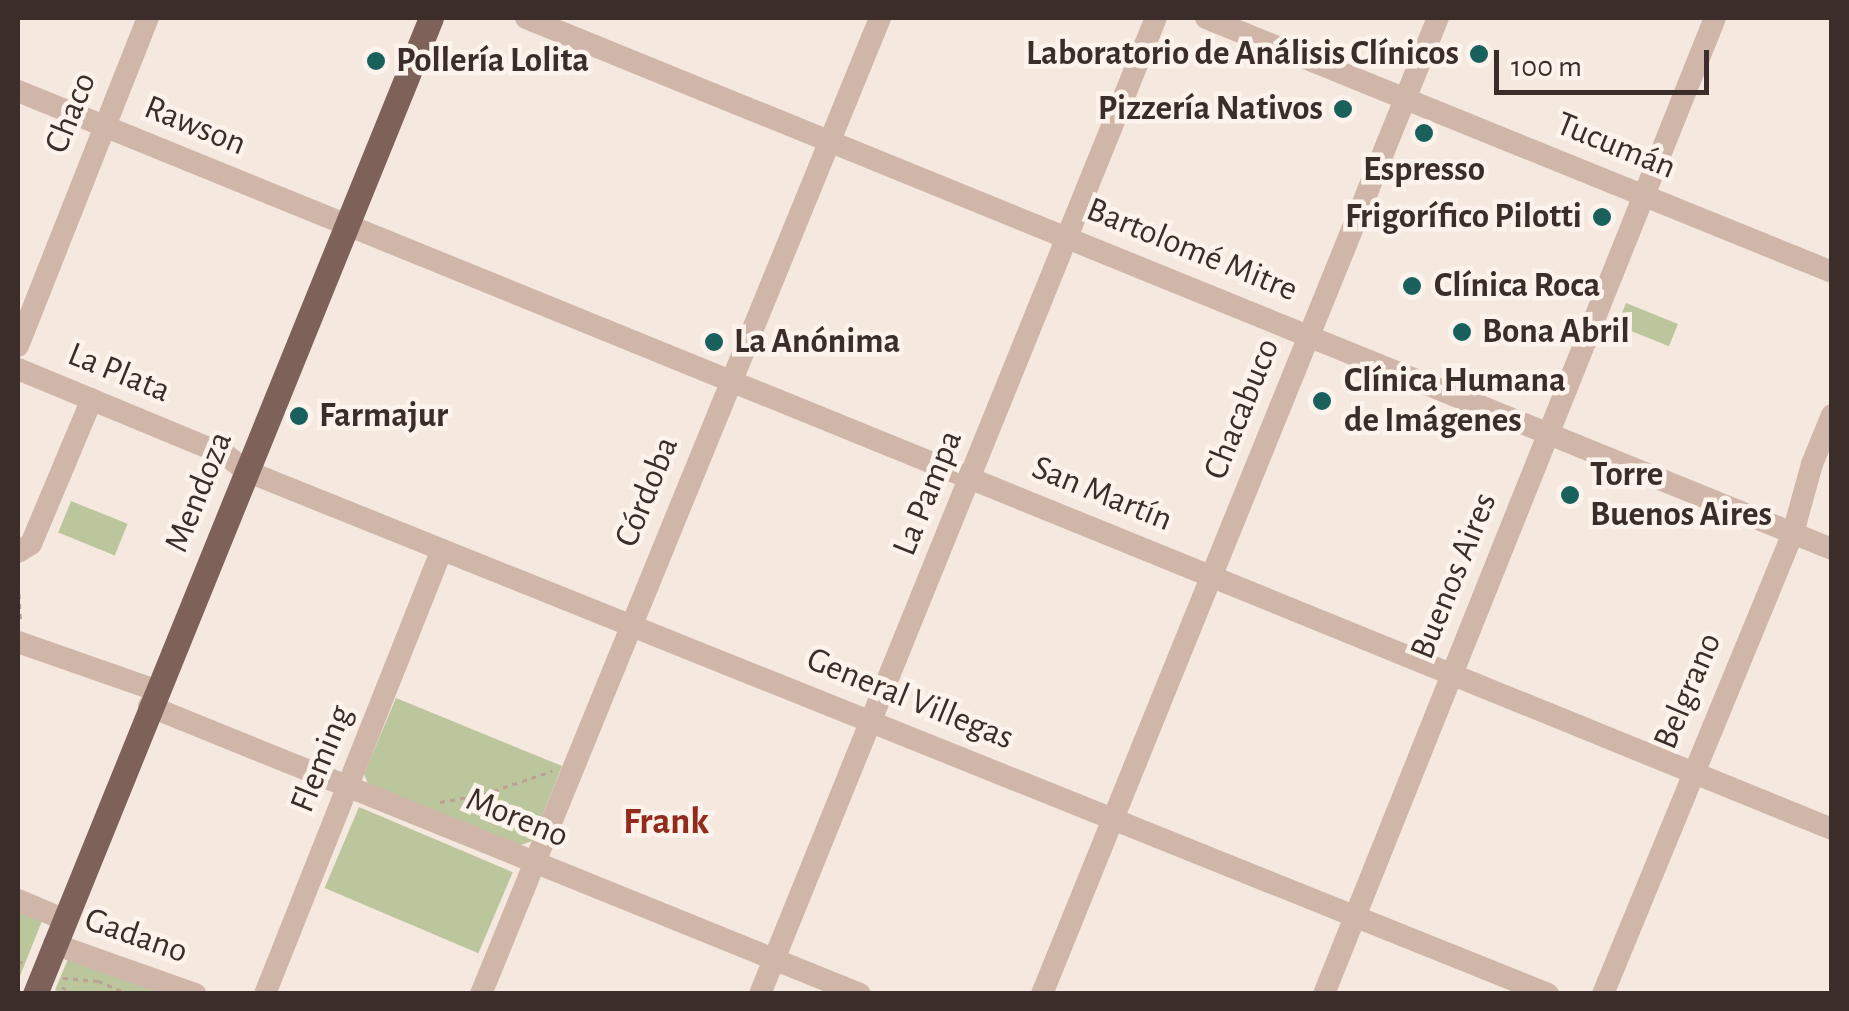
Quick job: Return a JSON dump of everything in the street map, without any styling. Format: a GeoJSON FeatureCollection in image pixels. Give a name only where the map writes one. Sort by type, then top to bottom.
{"type":"FeatureCollection","features":[{"type":"Feature","properties":{"kind":"main road","name":"Mendoza"},"geometry":{"type":"LineString","coordinates":[[36,992],[431,18]]}},
{"type":"Feature","properties":{"kind":"street","name":"Chaco"},"geometry":{"type":"LineString","coordinates":[[18,346],[148,18]]}},
{"type":"Feature","properties":{"kind":"street","name":"Bartolomé Mitre"},"geometry":{"type":"LineString","coordinates":[[526,18],[1832,548]]}},
{"type":"Feature","properties":{"kind":"street","name":"Córdoba"},"geometry":{"type":"LineString","coordinates":[[481,994],[880,18]]}},
{"type":"Feature","properties":{"kind":"street","name":"La Pampa"},"geometry":{"type":"LineString","coordinates":[[760,994],[874,722],[1156,18]]}},
{"type":"Feature","properties":{"kind":"street","name":"Tucumán"},"geometry":{"type":"LineString","coordinates":[[1206,18],[1832,272]]}},
{"type":"Feature","properties":{"kind":"street","name":"Chacabuco"},"geometry":{"type":"LineString","coordinates":[[1042,994],[1438,18]]}},
{"type":"Feature","properties":{"kind":"street","name":"Buenos Aires"},"geometry":{"type":"LineString","coordinates":[[1324,994],[1715,18]]}},
{"type":"Feature","properties":{"kind":"street","name":"Rawson"},"geometry":{"type":"LineString","coordinates":[[18,92],[346,226]]}},
{"type":"Feature","properties":{"kind":"street","name":"San Martín"},"geometry":{"type":"LineString","coordinates":[[346,226],[1832,829]]}},
{"type":"Feature","properties":{"kind":"street","name":"La Plata"},"geometry":{"type":"LineString","coordinates":[[18,369],[226,454],[246,471]]}},
{"type":"Feature","properties":{"kind":"street"},"geometry":{"type":"LineString","coordinates":[[18,552],[31,544],[92,400]]}},
{"type":"Feature","properties":{"kind":"street","name":"Belgrano"},"geometry":{"type":"LineString","coordinates":[[1604,994],[1691,773],[1793,533],[1832,414]]}},
{"type":"Feature","properties":{"kind":"street","name":"General Villegas"},"geometry":{"type":"LineString","coordinates":[[246,471],[1548,994]]}},
{"type":"Feature","properties":{"kind":"street","name":"Fleming"},"geometry":{"type":"LineString","coordinates":[[265,994],[442,550]]}},
{"type":"Feature","properties":{"kind":"street","name":"Moreno"},"geometry":{"type":"LineString","coordinates":[[20,642],[349,787],[860,994]]}},
{"type":"Feature","properties":{"kind":"street"},"geometry":{"type":"LineString","coordinates":[[18,900],[63,919]]}},
{"type":"Feature","properties":{"kind":"street","name":"Gadano"},"geometry":{"type":"LineString","coordinates":[[54,944],[195,994]]}},
{"type":"Feature","properties":{"kind":"path"},"geometry":{"type":"LineString","coordinates":[[18,574],[20,642]]}},
{"type":"Feature","properties":{"kind":"path"},"geometry":{"type":"LineString","coordinates":[[434,804],[519,783],[559,764]]}},
{"type":"Feature","properties":{"kind":"path"},"geometry":{"type":"LineString","coordinates":[[61,977],[98,981],[128,994]]}},
{"type":"Feature","properties":{"kind":"green space"},"geometry":{"type":"Polygon","coordinates":[[[1626,303],[1678,324],[1669,346],[1617,325],[1626,303]]]}},
{"type":"Feature","properties":{"kind":"green space"},"geometry":{"type":"Polygon","coordinates":[[[71,501],[128,524],[115,555],[58,533],[71,501]]]}},
{"type":"Feature","properties":{"kind":"green space"},"geometry":{"type":"Polygon","coordinates":[[[396,698],[562,766],[532,841],[521,845],[368,784],[364,774],[396,698]]]}},
{"type":"Feature","properties":{"kind":"green space"},"geometry":{"type":"Polygon","coordinates":[[[359,807],[513,872],[478,953],[325,888],[359,807]]]}},
{"type":"Feature","properties":{"kind":"green space"},"geometry":{"type":"Polygon","coordinates":[[[18,911],[42,921],[18,981],[18,911]]]}},
{"type":"Feature","properties":{"kind":"green space"},"geometry":{"type":"Polygon","coordinates":[[[68,959],[160,993],[63,994],[55,990],[68,959]]]}},
{"type":"Feature","properties":{"kind":"place","name":"Laboratorio de Análisis Clínicos"},"geometry":{"type":"Point","coordinates":[1479,54]}},
{"type":"Feature","properties":{"kind":"place","name":"Pollería Lolita"},"geometry":{"type":"Point","coordinates":[376,61]}},
{"type":"Feature","properties":{"kind":"place","name":"Pizzería Nativos"},"geometry":{"type":"Point","coordinates":[1343,109]}},
{"type":"Feature","properties":{"kind":"place","name":"Espresso"},"geometry":{"type":"Point","coordinates":[1424,133]}},
{"type":"Feature","properties":{"kind":"place","name":"Frigorífico Pilotti"},"geometry":{"type":"Point","coordinates":[1602,217]}},
{"type":"Feature","properties":{"kind":"place","name":"Clínica Roca"},"geometry":{"type":"Point","coordinates":[1412,286]}},
{"type":"Feature","properties":{"kind":"place","name":"Bona Abril"},"geometry":{"type":"Point","coordinates":[1462,332]}},
{"type":"Feature","properties":{"kind":"place","name":"La Anónima"},"geometry":{"type":"Point","coordinates":[714,342]}},
{"type":"Feature","properties":{"kind":"place","name":"Clínica Humana de Imágenes"},"geometry":{"type":"Point","coordinates":[1322,401]}},
{"type":"Feature","properties":{"kind":"place","name":"Farmajur"},"geometry":{"type":"Point","coordinates":[299,416]}},
{"type":"Feature","properties":{"kind":"place","name":"Torre Buenos Aires"},"geometry":{"type":"Point","coordinates":[1570,495]}},
{"type":"Feature","properties":{"kind":"district","name":"Frank"},"geometry":{"type":"Point","coordinates":[666,823]}}]}
